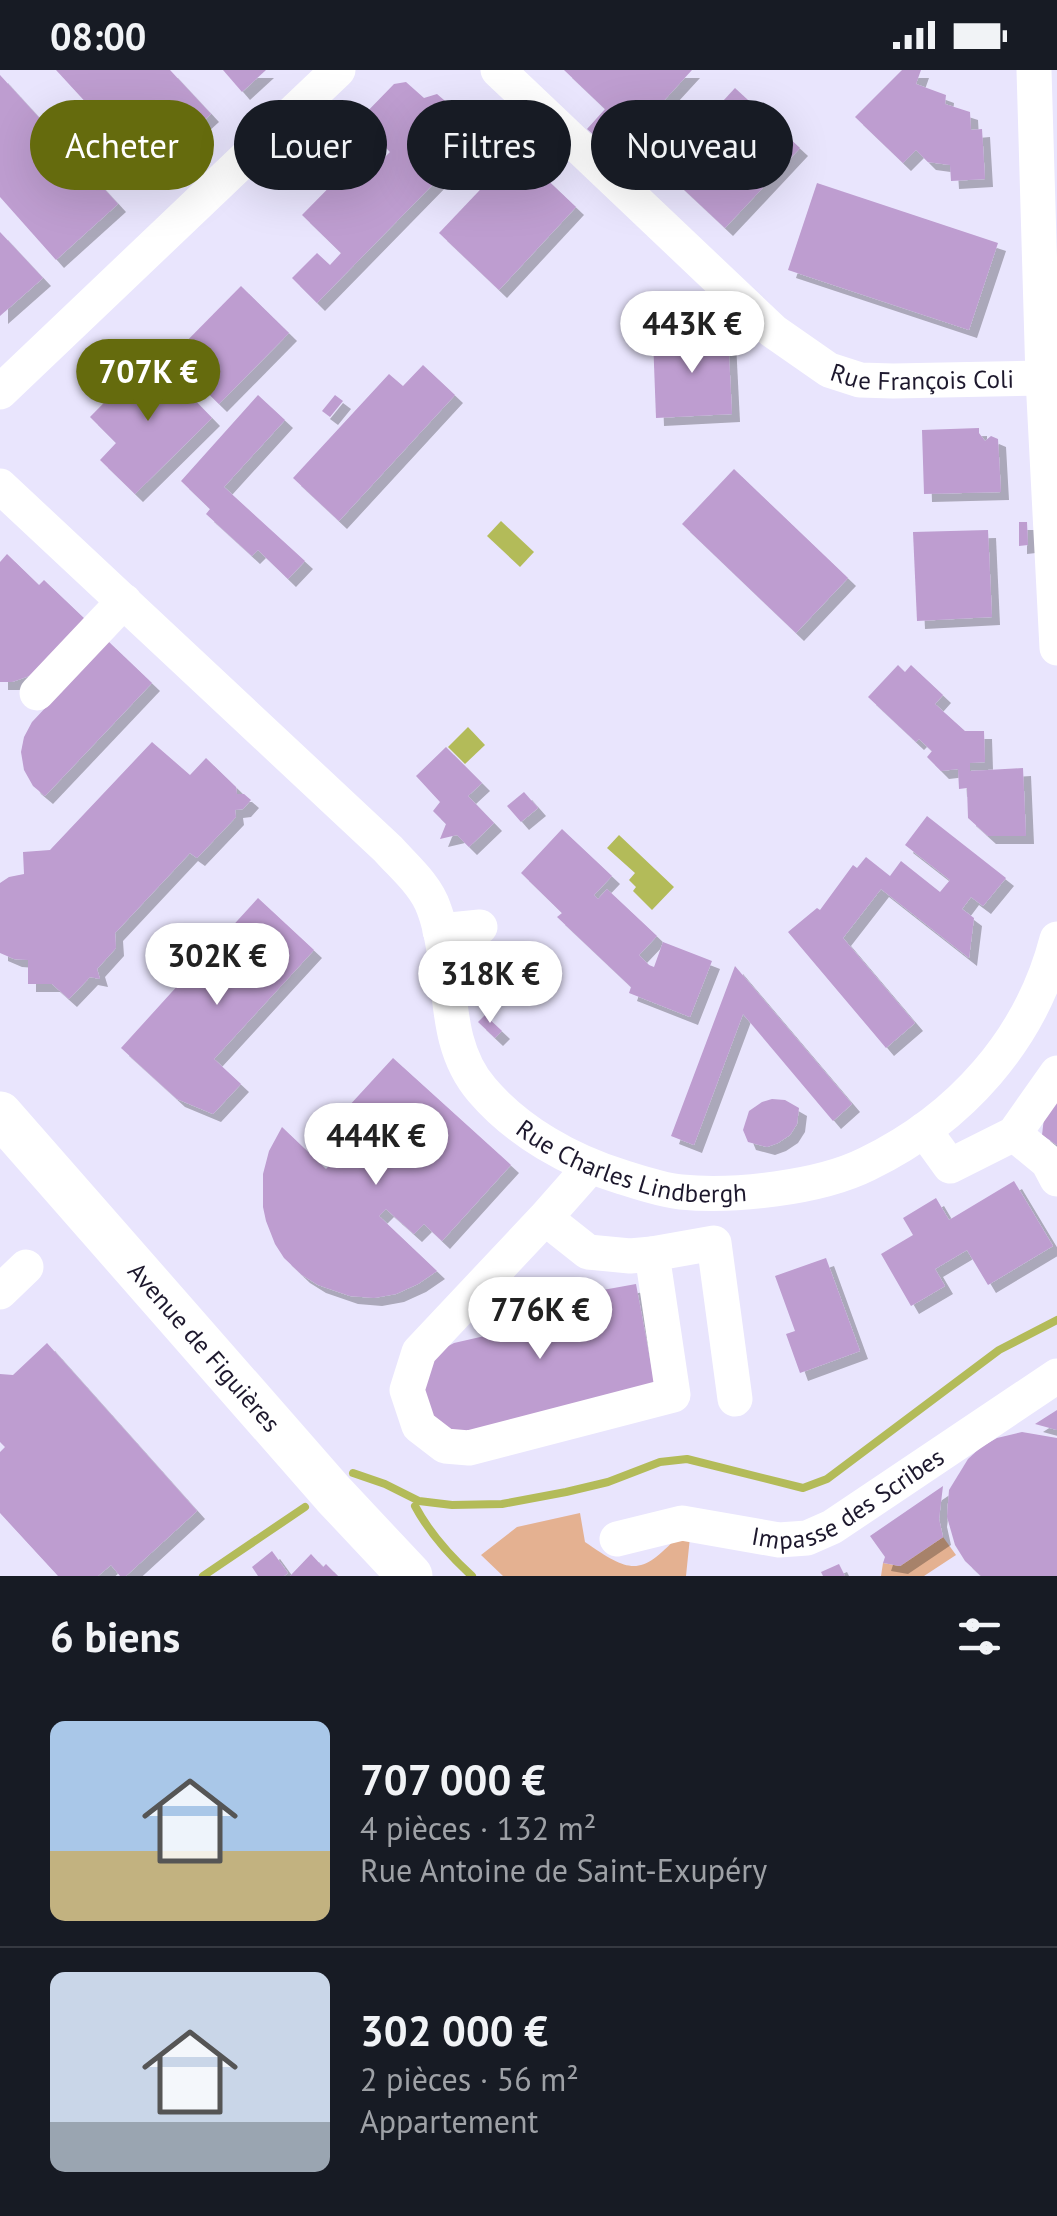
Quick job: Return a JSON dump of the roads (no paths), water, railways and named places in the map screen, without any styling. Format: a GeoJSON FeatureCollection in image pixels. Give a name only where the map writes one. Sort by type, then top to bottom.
{"type":"FeatureCollection","features":[{"type":"Feature","properties":{"kind":"main road","name":"Avenue de Figuières"},"geometry":{"type":"LineString","coordinates":[[0,1114],[334,1495],[410,1576]]}},
{"type":"Feature","properties":{"kind":"street"},"geometry":{"type":"LineString","coordinates":[[0,392],[338,70]]}},
{"type":"Feature","properties":{"kind":"street","name":"Rue François Coli"},"geometry":{"type":"LineString","coordinates":[[498,70],[773,331],[829,370],[860,380],[1044,378]]}},
{"type":"Feature","properties":{"kind":"street"},"geometry":{"type":"LineString","coordinates":[[1034,70],[1047,167],[1049,324],[1044,378],[1057,648]]}},
{"type":"Feature","properties":{"kind":"street","name":"Rue Charles Lindbergh"},"geometry":{"type":"LineString","coordinates":[[0,486],[423,887],[440,931],[451,1016],[467,1068],[498,1106],[551,1146],[590,1167],[679,1192],[756,1191],[818,1181],[864,1166],[924,1130],[970,1092],[995,1063],[1034,1005],[1057,939]]}},
{"type":"Feature","properties":{"kind":"street"},"geometry":{"type":"LineString","coordinates":[[36,693],[124,601]]}},
{"type":"Feature","properties":{"kind":"street"},"geometry":{"type":"LineString","coordinates":[[440,931],[480,927]]}},
{"type":"Feature","properties":{"kind":"street"},"geometry":{"type":"LineString","coordinates":[[924,1130],[950,1166],[1014,1134],[1057,1073]]}},
{"type":"Feature","properties":{"kind":"street"},"geometry":{"type":"LineString","coordinates":[[1014,1134],[1048,1162],[1057,1179]]}},
{"type":"Feature","properties":{"kind":"street"},"geometry":{"type":"LineString","coordinates":[[590,1167],[418,1352],[407,1390],[419,1426],[444,1446],[469,1448],[673,1395],[652,1254]]}},
{"type":"Feature","properties":{"kind":"street"},"geometry":{"type":"LineString","coordinates":[[545,1218],[588,1252],[630,1256],[714,1243],[735,1398]]}},
{"type":"Feature","properties":{"kind":"street"},"geometry":{"type":"LineString","coordinates":[[0,1292],[26,1267]]}},
{"type":"Feature","properties":{"kind":"street","name":"Impasse des Scribes"},"geometry":{"type":"LineString","coordinates":[[617,1539],[682,1522],[779,1540],[807,1538],[832,1527],[1057,1376]]}},
{"type":"Feature","properties":{"kind":"waterway"},"geometry":{"type":"LineString","coordinates":[[353,1473],[419,1501],[452,1505],[502,1504],[566,1492],[608,1482],[660,1462],[687,1459],[803,1488],[827,1479],[999,1350],[1057,1320]]}},
{"type":"Feature","properties":{"kind":"waterway"},"geometry":{"type":"LineString","coordinates":[[415,1506],[440,1544],[472,1576]]}},
{"type":"Feature","properties":{"kind":"waterway"},"geometry":{"type":"LineString","coordinates":[[203,1576],[305,1507]]}}]}
